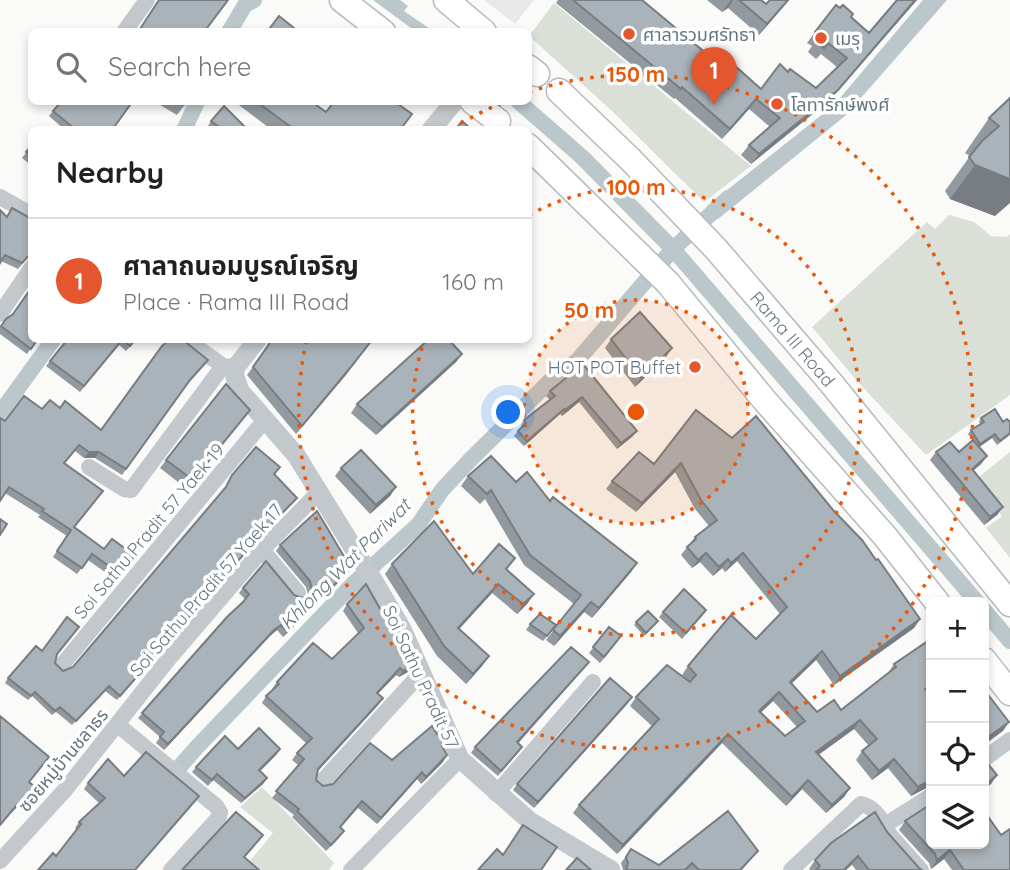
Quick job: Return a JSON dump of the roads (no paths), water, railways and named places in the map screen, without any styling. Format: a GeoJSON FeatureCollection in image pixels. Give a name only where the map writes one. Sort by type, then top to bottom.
{"type":"FeatureCollection","features":[{"type":"Feature","properties":{"kind":"main road"},"geometry":{"type":"LineString","coordinates":[[342,0],[378,28]]}},
{"type":"Feature","properties":{"kind":"main road"},"geometry":{"type":"LineString","coordinates":[[446,0],[479,28]]}},
{"type":"Feature","properties":{"kind":"main road","name":"Rama III Road"},"geometry":{"type":"LineString","coordinates":[[559,91],[631,160],[696,228],[837,390],[1010,604]]}},
{"type":"Feature","properties":{"kind":"main road"},"geometry":{"type":"LineString","coordinates":[[477,105],[498,121]]}},
{"type":"Feature","properties":{"kind":"main road"},"geometry":{"type":"LineString","coordinates":[[532,150],[668,283],[766,402],[884,535],[933,597]]}},
{"type":"Feature","properties":{"kind":"main road"},"geometry":{"type":"LineString","coordinates":[[989,666],[1010,693]]}},
{"type":"Feature","properties":{"kind":"street"},"geometry":{"type":"LineString","coordinates":[[127,28],[148,0]]}},
{"type":"Feature","properties":{"kind":"street"},"geometry":{"type":"LineString","coordinates":[[434,126],[452,105]]}},
{"type":"Feature","properties":{"kind":"street"},"geometry":{"type":"LineString","coordinates":[[0,197],[28,213]]}},
{"type":"Feature","properties":{"kind":"street"},"geometry":{"type":"LineString","coordinates":[[0,314],[28,273]]}},
{"type":"Feature","properties":{"kind":"street"},"geometry":{"type":"LineString","coordinates":[[192,343],[229,367]]}},
{"type":"Feature","properties":{"kind":"street"},"geometry":{"type":"LineString","coordinates":[[89,467],[124,489],[131,490],[229,367],[254,343]]}},
{"type":"Feature","properties":{"kind":"street","name":"Soi Sathu Pradit 57"},"geometry":{"type":"LineString","coordinates":[[229,367],[240,391],[296,455],[375,583],[402,629],[460,759],[531,822],[611,870]]}},
{"type":"Feature","properties":{"kind":"street","name":"Soi Sathu Pradit 57 Yaek 19"},"geometry":{"type":"LineString","coordinates":[[62,665],[264,421]]}},
{"type":"Feature","properties":{"kind":"street","name":"Soi Sathu Pradit 57 Yaek 17"},"geometry":{"type":"LineString","coordinates":[[122,720],[167,661],[262,550],[318,493]]}},
{"type":"Feature","properties":{"kind":"street"},"geometry":{"type":"LineString","coordinates":[[262,550],[298,593]]}},
{"type":"Feature","properties":{"kind":"street"},"geometry":{"type":"LineString","coordinates":[[321,783],[421,673]]}},
{"type":"Feature","properties":{"kind":"street"},"geometry":{"type":"LineString","coordinates":[[496,793],[593,682]]}},
{"type":"Feature","properties":{"kind":"street"},"geometry":{"type":"LineString","coordinates":[[122,720],[220,812],[219,817],[171,870]]}},
{"type":"Feature","properties":{"kind":"street","name":"ซอยหมู่บ้านชลาธร"},"geometry":{"type":"LineString","coordinates":[[0,861],[65,790],[122,720]]}},
{"type":"Feature","properties":{"kind":"street"},"geometry":{"type":"LineString","coordinates":[[989,755],[1010,740]]}},
{"type":"Feature","properties":{"kind":"street"},"geometry":{"type":"LineString","coordinates":[[351,870],[460,759]]}},
{"type":"Feature","properties":{"kind":"street"},"geometry":{"type":"LineString","coordinates":[[885,825],[926,799]]}},
{"type":"Feature","properties":{"kind":"street"},"geometry":{"type":"LineString","coordinates":[[791,870],[861,804],[878,815],[889,834],[921,870]]}},
{"type":"Feature","properties":{"kind":"waterway"},"geometry":{"type":"LineString","coordinates":[[231,28],[245,5],[254,0]]}},
{"type":"Feature","properties":{"kind":"waterway"},"geometry":{"type":"LineString","coordinates":[[186,126],[196,105]]}},
{"type":"Feature","properties":{"kind":"waterway"},"geometry":{"type":"LineString","coordinates":[[522,105],[582,157],[673,249],[973,597]]}},
{"type":"Feature","properties":{"kind":"waterway","name":"Khlong Wat Pariwat"},"geometry":{"type":"LineString","coordinates":[[167,781],[352,585],[418,525],[442,490],[470,460],[557,374],[577,361],[673,249],[728,198]]}},
{"type":"Feature","properties":{"kind":"waterway"},"geometry":{"type":"LineString","coordinates":[[0,413],[51,343]]}},
{"type":"Feature","properties":{"kind":"waterway"},"geometry":{"type":"LineString","coordinates":[[989,616],[1010,641]]}},
{"type":"Feature","properties":{"kind":"place","name":"ศาลารวมศรัทธา"},"geometry":{"type":"Point","coordinates":[629,34]}},
{"type":"Feature","properties":{"kind":"place","name":"เมรุ"},"geometry":{"type":"Point","coordinates":[821,38]}},
{"type":"Feature","properties":{"kind":"place","name":"โลทารักษ์พงศ์"},"geometry":{"type":"Point","coordinates":[777,104]}},
{"type":"Feature","properties":{"kind":"place","name":"ศาลาถนอมบูรณ์เจริญ"},"geometry":{"type":"Point","coordinates":[714,105]}},
{"type":"Feature","properties":{"kind":"place","name":"HOT POT Buffet"},"geometry":{"type":"Point","coordinates":[695,367]}}]}
